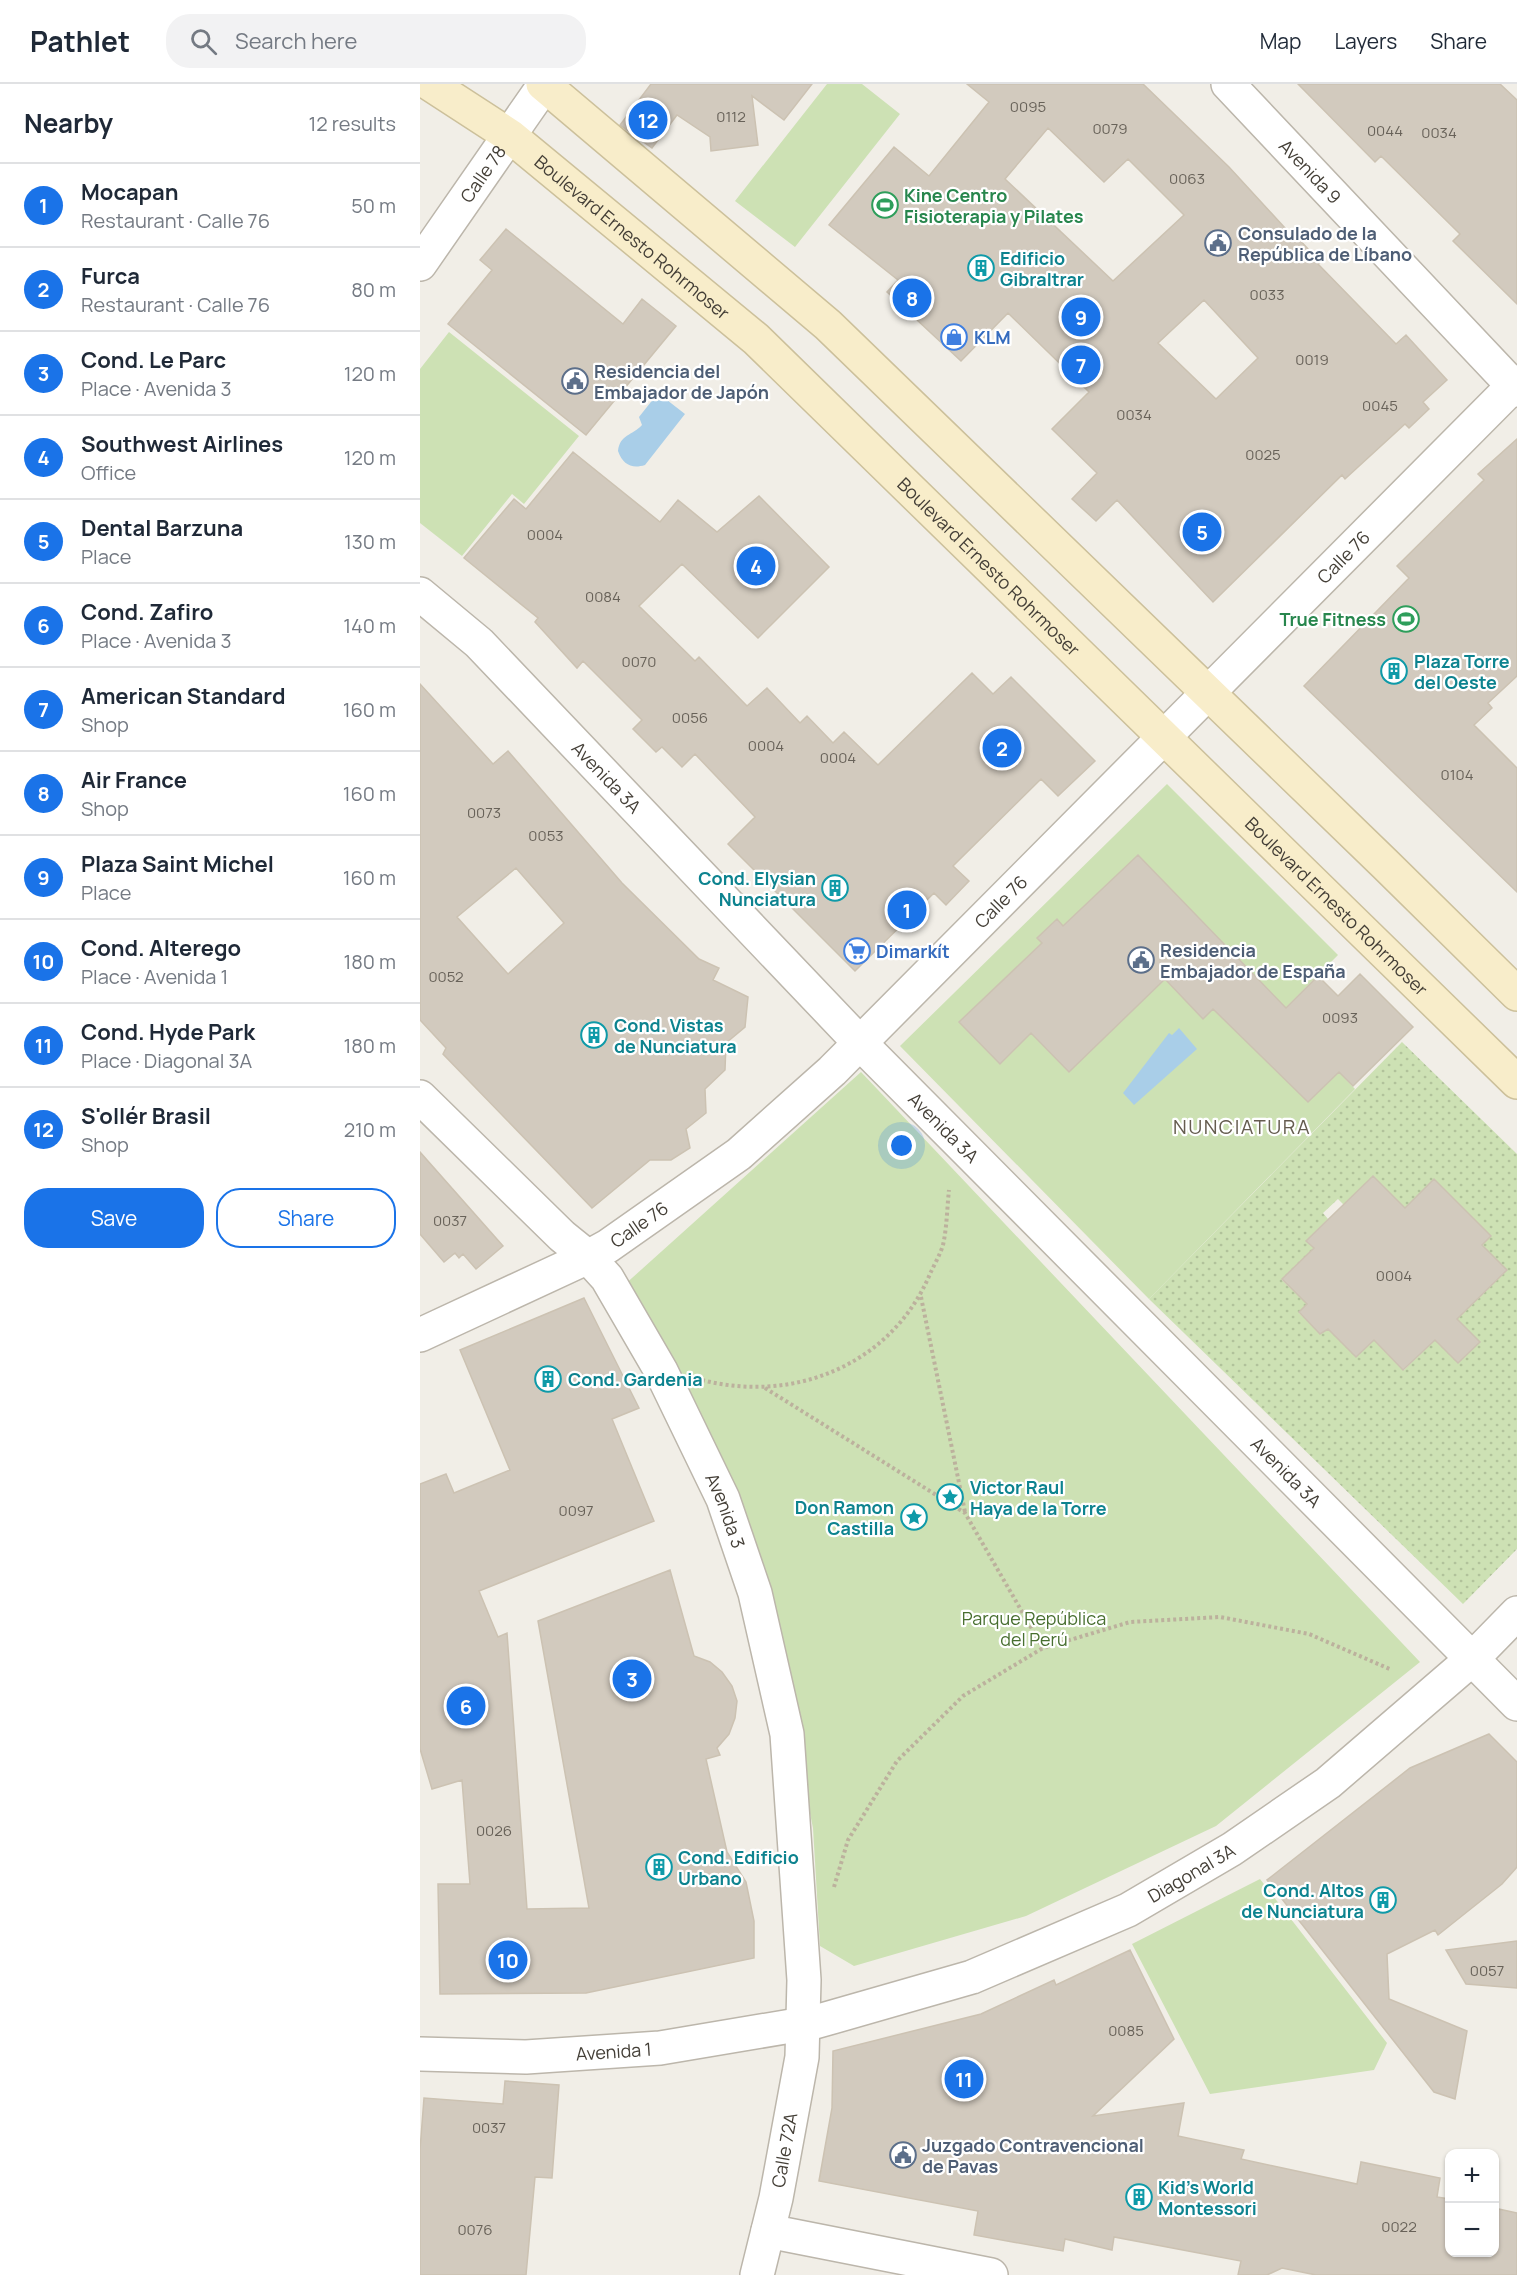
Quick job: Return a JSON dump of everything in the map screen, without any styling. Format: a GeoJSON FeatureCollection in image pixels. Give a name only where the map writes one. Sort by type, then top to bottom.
{"type":"FeatureCollection","features":[{"type":"Feature","properties":{"kind":"main road","name":"Boulevard Ernesto Rohrmoser"},"geometry":{"type":"LineString","coordinates":[[430,84],[510,136],[756,339],[1517,1083]]}},
{"type":"Feature","properties":{"kind":"main road"},"geometry":{"type":"LineString","coordinates":[[544,84],[828,325],[1517,994]]}},
{"type":"Feature","properties":{"kind":"street","name":"Calle 78"},"geometry":{"type":"LineString","coordinates":[[420,264],[544,84]]}},
{"type":"Feature","properties":{"kind":"street","name":"Avenida 9"},"geometry":{"type":"LineString","coordinates":[[1228,84],[1516,386]]}},
{"type":"Feature","properties":{"kind":"street","name":"Calle 76"},"geometry":{"type":"LineString","coordinates":[[420,1335],[588,1257],[739,1154],[860,1043],[1516,386]]}},
{"type":"Feature","properties":{"kind":"street","name":"Avenida 3A"},"geometry":{"type":"LineString","coordinates":[[420,594],[479,643],[860,1043],[1517,1704]]}},
{"type":"Feature","properties":{"kind":"street","name":"Avenida 3"},"geometry":{"type":"LineString","coordinates":[[420,1097],[562,1236],[588,1257],[607,1278],[661,1371],[723,1499],[755,1593],[787,1734],[798,1866],[804,2024]]}},
{"type":"Feature","properties":{"kind":"street","name":"Diagonal 3A"},"geometry":{"type":"LineString","coordinates":[[804,2024],[972,1977],[1128,1910],[1232,1849],[1328,1783],[1472,1659],[1517,1613]]}},
{"type":"Feature","properties":{"kind":"street","name":"Avenida 1"},"geometry":{"type":"LineString","coordinates":[[420,2054],[526,2057],[660,2048],[804,2024]]}},
{"type":"Feature","properties":{"kind":"street","name":"Calle 72A"},"geometry":{"type":"LineString","coordinates":[[757,2275],[768,2231],[802,2057],[804,2024]]}},
{"type":"Feature","properties":{"kind":"street"},"geometry":{"type":"LineString","coordinates":[[768,2231],[991,2275]]}},
{"type":"Feature","properties":{"kind":"path"},"geometry":{"type":"LineString","coordinates":[[699,1379],[727,1386],[765,1388],[802,1383],[838,1370],[870,1351],[898,1326],[921,1296],[943,1245],[950,1190]]}},
{"type":"Feature","properties":{"kind":"path"},"geometry":{"type":"LineString","coordinates":[[921,1296],[965,1513],[1043,1648]]}},
{"type":"Feature","properties":{"kind":"path"},"geometry":{"type":"LineString","coordinates":[[765,1388],[965,1513]]}},
{"type":"Feature","properties":{"kind":"path"},"geometry":{"type":"LineString","coordinates":[[831,1895],[848,1840],[897,1761],[963,1696],[1043,1648],[1130,1622],[1220,1617],[1309,1634],[1392,1670]]}},
{"type":"Feature","properties":{"kind":"green space"},"geometry":{"type":"Polygon","coordinates":[[[827,84],[862,84],[900,114],[795,247],[735,201],[827,84]]]}},
{"type":"Feature","properties":{"kind":"green space"},"geometry":{"type":"Polygon","coordinates":[[[449,332],[579,436],[524,504],[512,494],[462,556],[420,523],[420,369],[449,332]]]}},
{"type":"Feature","properties":{"kind":"green space"},"geometry":{"type":"Polygon","coordinates":[[[1167,784],[1338,955],[1250,1044],[1308,1102],[1339,1072],[1355,1089],[1149,1299],[900,1046],[1167,784]]]}},
{"type":"Feature","properties":{"kind":"green space"},"geometry":{"type":"Polygon","coordinates":[[[1402,1042],[1517,1154],[1517,1549],[1463,1604],[1149,1299],[1402,1042]],[[1373,1176],[1344,1205],[1338,1199],[1323,1213],[1328,1219],[1306,1241],[1314,1248],[1282,1280],[1307,1304],[1299,1313],[1320,1333],[1328,1329],[1356,1357],[1374,1340],[1404,1370],[1435,1340],[1458,1363],[1480,1342],[1457,1319],[1507,1270],[1482,1245],[1491,1236],[1434,1179],[1405,1208],[1373,1176]]]}},
{"type":"Feature","properties":{"kind":"green space","name":"Parque República del Perú"},"geometry":{"type":"Polygon","coordinates":[[[861,1072],[1420,1662],[1216,1826],[1026,1916],[854,1966],[820,1946],[813,1828],[763,1585],[622,1287],[861,1072]]]}},
{"type":"Feature","properties":{"kind":"green space"},"geometry":{"type":"Polygon","coordinates":[[[1260,1879],[1387,2043],[1374,2070],[1210,2094],[1132,1944],[1260,1879]]]}},
{"type":"Feature","properties":{"kind":"water"},"geometry":{"type":"Polygon","coordinates":[[[658,393],[685,414],[645,465],[628,465],[620,456],[619,445],[624,438],[642,425],[639,417],[658,393]]]}},
{"type":"Feature","properties":{"kind":"water"},"geometry":{"type":"Polygon","coordinates":[[[1179,1028],[1197,1049],[1134,1105],[1123,1093],[1169,1033],[1172,1035],[1179,1028]]]}},
{"type":"Feature","properties":{"kind":"building"},"geometry":{"type":"Polygon","coordinates":[[[651,84],[812,84],[784,120],[752,96],[758,145],[711,151],[710,137],[677,115],[652,148],[620,125],[651,84]]]}},
{"type":"Feature","properties":{"kind":"building"},"geometry":{"type":"Polygon","coordinates":[[[967,84],[1143,84],[1229,167],[1296,240],[1298,238],[1320,262],[1318,264],[1396,344],[1406,335],[1447,380],[1423,402],[1429,409],[1409,428],[1405,424],[1345,479],[1342,475],[1213,602],[1117,500],[1096,521],[1072,499],[1097,473],[1052,429],[1089,392],[1008,313],[961,361],[887,292],[898,280],[829,225],[894,147],[929,176],[989,102],[967,84]],[[1048,128],[1005,179],[1113,281],[1184,215],[1128,159],[1104,182],[1048,128]],[[1204,300],[1158,343],[1216,399],[1258,358],[1204,300]]]}},
{"type":"Feature","properties":{"kind":"building"},"geometry":{"type":"Polygon","coordinates":[[[1298,84],[1500,84],[1517,100],[1517,304],[1453,241],[1460,234],[1381,156],[1375,162],[1298,84]]]}},
{"type":"Feature","properties":{"kind":"building","name":"Residencia del Embajador de Japón"},"geometry":{"type":"Polygon","coordinates":[[[506,229],[623,324],[642,299],[676,326],[586,435],[448,324],[492,270],[480,260],[506,229]]]}},
{"type":"Feature","properties":{"kind":"building"},"geometry":{"type":"Polygon","coordinates":[[[1517,439],[1517,676],[1488,703],[1492,708],[1474,725],[1517,768],[1517,892],[1304,686],[1409,578],[1397,566],[1484,480],[1478,474],[1517,439]]]}},
{"type":"Feature","properties":{"kind":"building"},"geometry":{"type":"Polygon","coordinates":[[[573,452],[660,522],[678,500],[717,532],[759,496],[829,567],[758,638],[682,564],[639,606],[695,661],[699,657],[747,706],[767,688],[800,723],[807,716],[833,743],[844,732],[878,765],[972,673],[993,694],[1011,677],[1095,761],[1058,796],[1041,779],[953,866],[969,881],[946,905],[934,893],[855,971],[728,844],[755,817],[695,754],[682,767],[662,747],[656,752],[633,729],[642,720],[583,661],[577,668],[535,622],[538,618],[464,558],[514,499],[526,509],[573,452]]]}},
{"type":"Feature","properties":{"kind":"building","name":"Cond. Vistas de Nunciatura"},"geometry":{"type":"Polygon","coordinates":[[[420,684],[493,764],[508,751],[622,883],[699,959],[719,968],[713,980],[748,997],[745,1027],[726,1043],[725,1070],[705,1089],[706,1113],[686,1129],[690,1148],[671,1160],[650,1160],[592,1208],[443,1054],[446,1048],[420,1020],[420,684]],[[516,868],[457,917],[508,974],[564,923],[516,868]]]}},
{"type":"Feature","properties":{"kind":"building","name":"Residencia Embajador de España"},"geometry":{"type":"Polygon","coordinates":[[[1138,855],[1286,1008],[1318,976],[1338,996],[1360,974],[1413,1027],[1353,1086],[1339,1072],[1308,1102],[1213,1009],[1203,1019],[1165,979],[1069,1072],[1031,1033],[1000,1064],[959,1022],[1042,943],[1037,938],[1057,919],[1063,926],[1138,855]]]}},
{"type":"Feature","properties":{"kind":"building"},"geometry":{"type":"Polygon","coordinates":[[[420,1152],[503,1246],[476,1269],[463,1254],[459,1258],[455,1253],[444,1262],[420,1234],[420,1152]]]}},
{"type":"Feature","properties":{"kind":"building"},"geometry":{"type":"Polygon","coordinates":[[[1373,1176],[1405,1208],[1434,1179],[1491,1236],[1482,1245],[1507,1270],[1457,1319],[1480,1342],[1458,1363],[1435,1340],[1403,1370],[1374,1340],[1356,1357],[1328,1329],[1320,1334],[1299,1312],[1307,1304],[1282,1279],[1314,1248],[1306,1241],[1373,1176]]]}},
{"type":"Feature","properties":{"kind":"building"},"geometry":{"type":"Polygon","coordinates":[[[584,1298],[639,1408],[612,1419],[654,1521],[479,1591],[498,1637],[507,1633],[527,1909],[589,1908],[538,1621],[670,1570],[694,1656],[710,1662],[722,1672],[732,1686],[737,1701],[735,1718],[729,1734],[717,1748],[720,1755],[706,1759],[727,1852],[746,1882],[754,1921],[754,1958],[586,1993],[440,1994],[438,1884],[470,1884],[462,1780],[432,1789],[420,1749],[420,1484],[446,1474],[454,1493],[510,1470],[460,1350],[584,1298]]]}},
{"type":"Feature","properties":{"kind":"building","name":"Cond. Altos de Nunciatura"},"geometry":{"type":"Polygon","coordinates":[[[1489,1734],[1517,1762],[1517,1867],[1502,1884],[1438,1935],[1435,1930],[1387,1954],[1389,1999],[1467,2031],[1455,2099],[1434,2092],[1267,1880],[1410,1768],[1489,1734]]]}},
{"type":"Feature","properties":{"kind":"building"},"geometry":{"type":"Polygon","coordinates":[[[1517,1941],[1517,1988],[1466,1984],[1446,1950],[1517,1941]]]}},
{"type":"Feature","properties":{"kind":"building"},"geometry":{"type":"Polygon","coordinates":[[[1130,1950],[1174,2039],[1093,2116],[1184,2103],[1178,2136],[1244,2150],[1241,2159],[1357,2184],[1361,2162],[1440,2178],[1437,2197],[1445,2198],[1445,2257],[1499,2257],[1499,2209],[1517,2213],[1517,2275],[1316,2275],[1282,2268],[1267,2275],[1238,2275],[1241,2261],[1114,2237],[1112,2250],[1065,2239],[1063,2251],[974,2235],[978,2211],[819,2181],[832,2108],[833,2051],[981,2014],[1054,1980],[1056,1985],[1130,1950]]]}},
{"type":"Feature","properties":{"kind":"building"},"geometry":{"type":"Polygon","coordinates":[[[505,2081],[559,2085],[552,2178],[535,2177],[526,2275],[420,2275],[420,2150],[424,2098],[503,2104],[505,2081]]]}},
{"type":"Feature","properties":{"kind":"place","name":"S'ollér Brasil"},"geometry":{"type":"Point","coordinates":[648,120]}},
{"type":"Feature","properties":{"kind":"place","name":"Kine Centro Fisioterapia y Pilates"},"geometry":{"type":"Point","coordinates":[885,205]}},
{"type":"Feature","properties":{"kind":"place","name":"Consulado de la República de Líbano"},"geometry":{"type":"Point","coordinates":[1218,243]}},
{"type":"Feature","properties":{"kind":"place","name":"Edificio Gibraltrar"},"geometry":{"type":"Point","coordinates":[981,268]}},
{"type":"Feature","properties":{"kind":"place","name":"Air France"},"geometry":{"type":"Point","coordinates":[912,298]}},
{"type":"Feature","properties":{"kind":"place","name":"Plaza Saint Michel"},"geometry":{"type":"Point","coordinates":[1081,317]}},
{"type":"Feature","properties":{"kind":"place","name":"KLM"},"geometry":{"type":"Point","coordinates":[954,337]}},
{"type":"Feature","properties":{"kind":"place","name":"American Standard"},"geometry":{"type":"Point","coordinates":[1081,365]}},
{"type":"Feature","properties":{"kind":"place","name":"Residencia del Embajador de Japón"},"geometry":{"type":"Point","coordinates":[575,381]}},
{"type":"Feature","properties":{"kind":"place","name":"Dental Barzuna"},"geometry":{"type":"Point","coordinates":[1202,532]}},
{"type":"Feature","properties":{"kind":"place","name":"Southwest Airlines"},"geometry":{"type":"Point","coordinates":[756,566]}},
{"type":"Feature","properties":{"kind":"place","name":"True Fitness"},"geometry":{"type":"Point","coordinates":[1406,619]}},
{"type":"Feature","properties":{"kind":"place","name":"Plaza Torre del Oeste"},"geometry":{"type":"Point","coordinates":[1394,671]}},
{"type":"Feature","properties":{"kind":"place","name":"Furca"},"geometry":{"type":"Point","coordinates":[1002,748]}},
{"type":"Feature","properties":{"kind":"place","name":"Cond. Elysian Nunciatura"},"geometry":{"type":"Point","coordinates":[835,888]}},
{"type":"Feature","properties":{"kind":"place","name":"Mocapan"},"geometry":{"type":"Point","coordinates":[907,910]}},
{"type":"Feature","properties":{"kind":"place","name":"Dimarkít"},"geometry":{"type":"Point","coordinates":[857,951]}},
{"type":"Feature","properties":{"kind":"place","name":"Residencia Embajador de España"},"geometry":{"type":"Point","coordinates":[1141,960]}},
{"type":"Feature","properties":{"kind":"place","name":"Cond. Vistas de Nunciatura"},"geometry":{"type":"Point","coordinates":[594,1035]}},
{"type":"Feature","properties":{"kind":"place","name":"Cond. Gardenia"},"geometry":{"type":"Point","coordinates":[548,1379]}},
{"type":"Feature","properties":{"kind":"place","name":"Victor Raul Haya de la Torre"},"geometry":{"type":"Point","coordinates":[950,1497]}},
{"type":"Feature","properties":{"kind":"place","name":"Don Ramon Castilla"},"geometry":{"type":"Point","coordinates":[914,1517]}},
{"type":"Feature","properties":{"kind":"place","name":"Cond. Le Parc"},"geometry":{"type":"Point","coordinates":[632,1679]}},
{"type":"Feature","properties":{"kind":"place","name":"Cond. Zafiro"},"geometry":{"type":"Point","coordinates":[466,1706]}},
{"type":"Feature","properties":{"kind":"place","name":"Cond. Edificio Urbano"},"geometry":{"type":"Point","coordinates":[659,1867]}},
{"type":"Feature","properties":{"kind":"place","name":"Cond. Altos de Nunciatura"},"geometry":{"type":"Point","coordinates":[1383,1900]}},
{"type":"Feature","properties":{"kind":"place","name":"Cond. Alterego"},"geometry":{"type":"Point","coordinates":[508,1960]}},
{"type":"Feature","properties":{"kind":"place","name":"Cond. Hyde Park"},"geometry":{"type":"Point","coordinates":[964,2079]}},
{"type":"Feature","properties":{"kind":"place","name":"Juzgado Contravencional de Pavas"},"geometry":{"type":"Point","coordinates":[903,2155]}},
{"type":"Feature","properties":{"kind":"place","name":"Kid’s World Montessori"},"geometry":{"type":"Point","coordinates":[1139,2197]}},
{"type":"Feature","properties":{"kind":"district","name":"NUNCIATURA"},"geometry":{"type":"Point","coordinates":[1242,1126]}}]}
